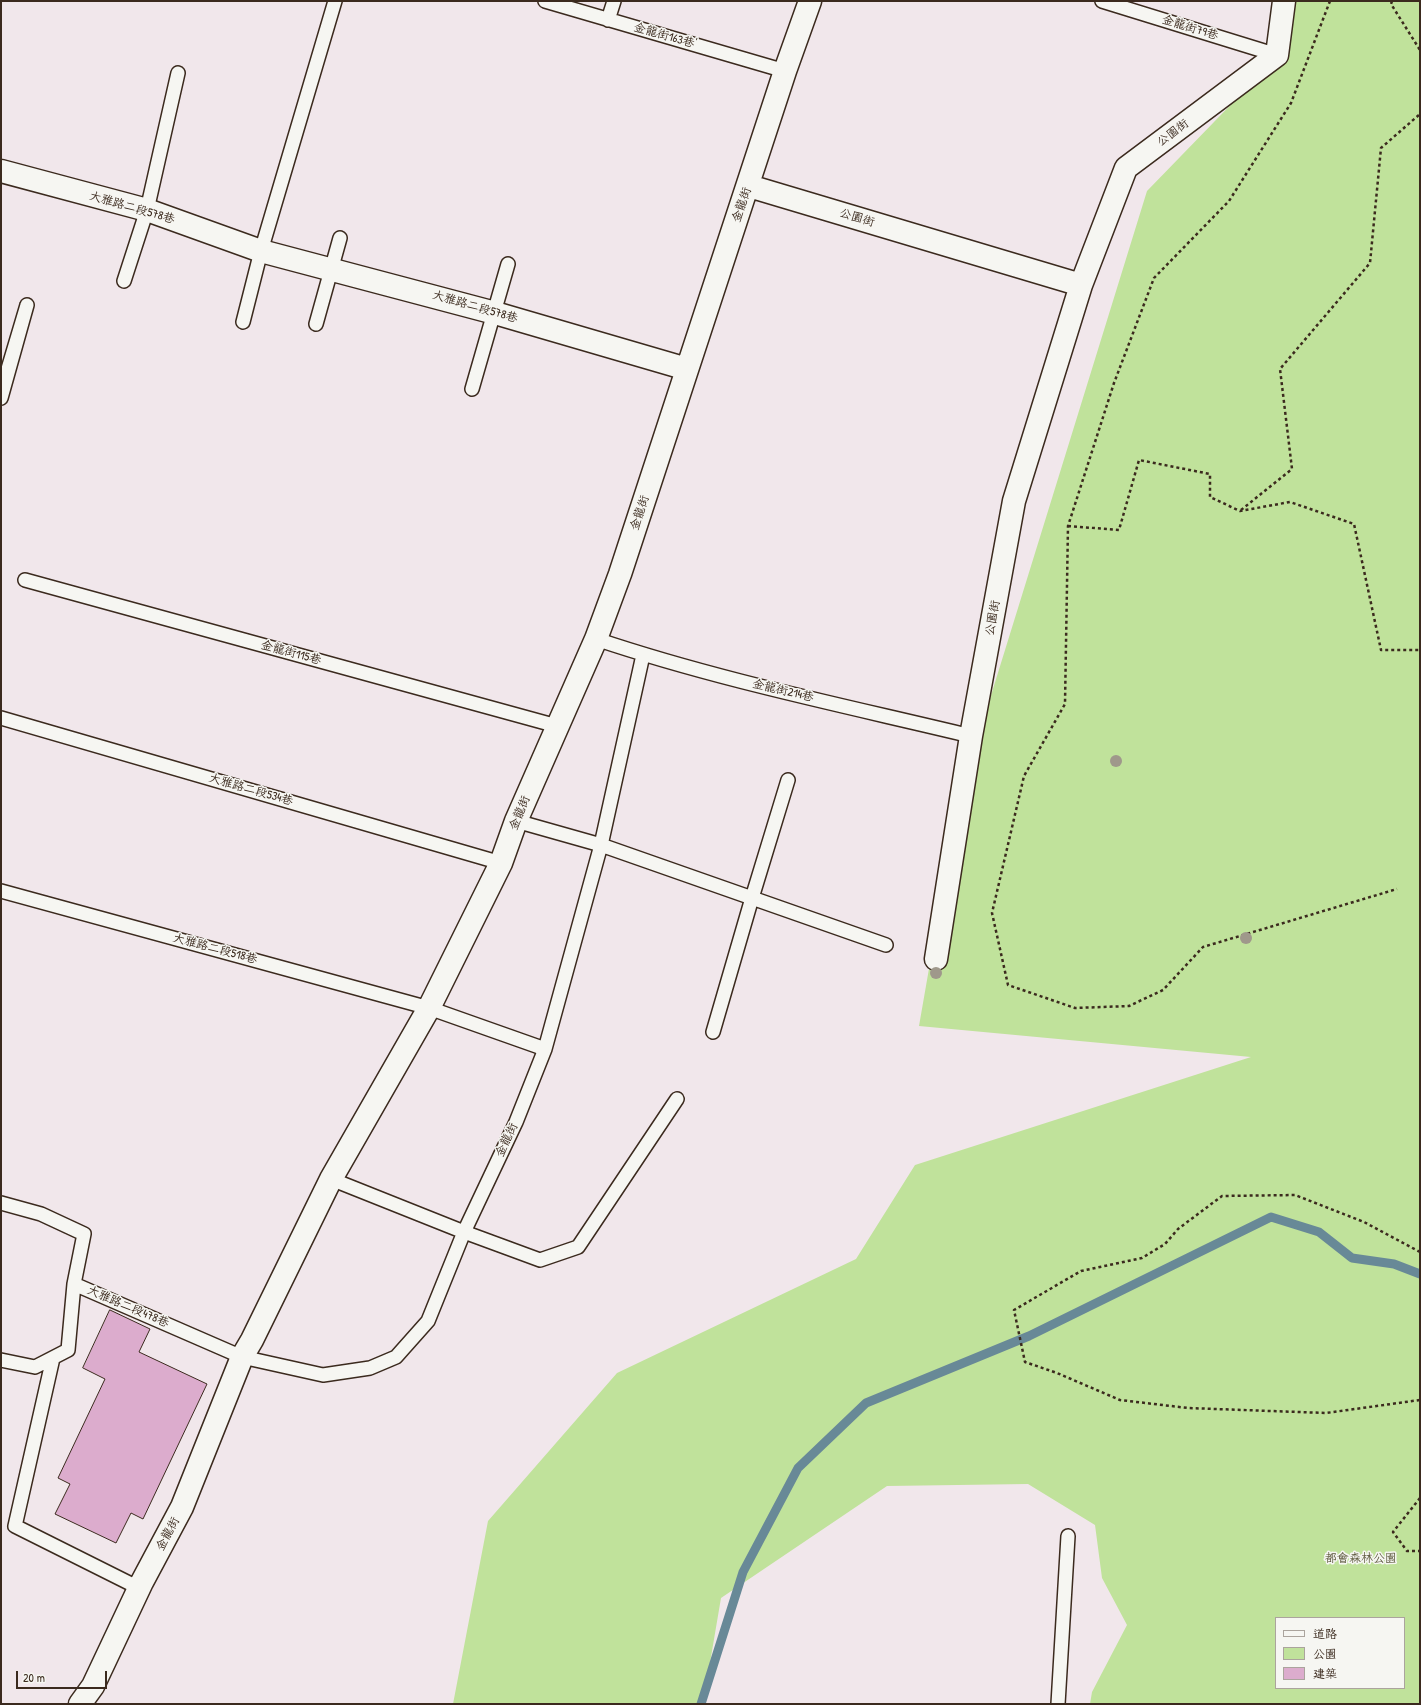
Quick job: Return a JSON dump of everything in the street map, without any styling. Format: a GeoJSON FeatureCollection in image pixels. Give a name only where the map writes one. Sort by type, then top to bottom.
{"type":"FeatureCollection","features":[{"type":"Feature","properties":{"kind":"street","name":"金龍街"},"geometry":{"type":"LineString","coordinates":[[80,1704],[93,1686],[139,1588],[182,1507],[242,1357],[252,1340],[331,1179],[429,1008],[502,862],[516,821],[596,639],[620,574],[749,186],[785,71],[810,1]]}},
{"type":"Feature","properties":{"kind":"street"},"geometry":{"type":"LineString","coordinates":[[1277,55],[1284,1]]}},
{"type":"Feature","properties":{"kind":"street","name":"公園街"},"geometry":{"type":"LineString","coordinates":[[936,959],[971,736],[1014,501],[1081,285],[1126,168],[1277,55]]}},
{"type":"Feature","properties":{"kind":"street","name":"大雅路二段578巷"},"geometry":{"type":"LineString","coordinates":[[1,171],[147,210],[261,251],[332,268],[495,313],[687,369]]}},
{"type":"Feature","properties":{"kind":"street","name":"公園街"},"geometry":{"type":"LineString","coordinates":[[749,186],[1081,285]]}},
{"type":"Feature","properties":{"kind":"lane"},"geometry":{"type":"LineString","coordinates":[[243,322],[261,251],[335,1]]}},
{"type":"Feature","properties":{"kind":"lane","name":"金龍街163巷'"},"geometry":{"type":"LineString","coordinates":[[545,1],[785,71]]}},
{"type":"Feature","properties":{"kind":"lane"},"geometry":{"type":"LineString","coordinates":[[608,20],[614,1]]}},
{"type":"Feature","properties":{"kind":"lane","name":"金龍街79巷"},"geometry":{"type":"LineString","coordinates":[[1102,1],[1277,55]]}},
{"type":"Feature","properties":{"kind":"lane"},"geometry":{"type":"LineString","coordinates":[[124,281],[147,210],[178,73]]}},
{"type":"Feature","properties":{"kind":"lane"},"geometry":{"type":"LineString","coordinates":[[316,324],[340,238]]}},
{"type":"Feature","properties":{"kind":"lane"},"geometry":{"type":"LineString","coordinates":[[472,389],[508,264]]}},
{"type":"Feature","properties":{"kind":"lane"},"geometry":{"type":"LineString","coordinates":[[1,378],[5,379],[27,305],[1,398]]}},
{"type":"Feature","properties":{"kind":"lane","name":"金龍街115巷"},"geometry":{"type":"LineString","coordinates":[[25,580],[557,726]]}},
{"type":"Feature","properties":{"kind":"lane","name":"金龍街214巷"},"geometry":{"type":"LineString","coordinates":[[596,639],[643,655],[747,683],[971,736]]}},
{"type":"Feature","properties":{"kind":"lane","name":"金龍街"},"geometry":{"type":"LineString","coordinates":[[242,1357],[323,1375],[370,1368],[396,1357],[428,1321],[464,1232],[516,1122],[545,1049],[600,846],[643,655]]}},
{"type":"Feature","properties":{"kind":"lane","name":"大雅路二段534巷"},"geometry":{"type":"LineString","coordinates":[[1,718],[502,862]]}},
{"type":"Feature","properties":{"kind":"lane"},"geometry":{"type":"LineString","coordinates":[[713,1032],[788,780]]}},
{"type":"Feature","properties":{"kind":"lane"},"geometry":{"type":"LineString","coordinates":[[516,821],[600,846],[886,945]]}},
{"type":"Feature","properties":{"kind":"lane","name":"大雅路二段518巷"},"geometry":{"type":"LineString","coordinates":[[1,890],[429,1008]]}},
{"type":"Feature","properties":{"kind":"lane"},"geometry":{"type":"LineString","coordinates":[[429,1008],[545,1049]]}},
{"type":"Feature","properties":{"kind":"lane"},"geometry":{"type":"LineString","coordinates":[[331,1179],[464,1232],[540,1260],[578,1247],[677,1099]]}},
{"type":"Feature","properties":{"kind":"lane"},"geometry":{"type":"LineString","coordinates":[[1,1204],[41,1214],[84,1234],[74,1284]]}},
{"type":"Feature","properties":{"kind":"lane","name":"大雅路二段478巷"},"geometry":{"type":"LineString","coordinates":[[1,1360],[35,1367],[68,1350],[74,1284],[242,1357]]}},
{"type":"Feature","properties":{"kind":"lane"},"geometry":{"type":"LineString","coordinates":[[53,1358],[15,1526],[139,1588]]}},
{"type":"Feature","properties":{"kind":"lane"},"geometry":{"type":"LineString","coordinates":[[1058,1704],[1068,1536]]}},
{"type":"Feature","properties":{"kind":"path"},"geometry":{"type":"LineString","coordinates":[[1330,1],[1287,110],[1229,200],[1154,278],[1114,383],[1068,526],[1065,704],[1024,776],[992,913],[1008,985],[1075,1008],[1129,1006],[1163,990],[1203,946],[1397,889]]}},
{"type":"Feature","properties":{"kind":"path"},"geometry":{"type":"LineString","coordinates":[[1392,1],[1391,4],[1420,50]]}},
{"type":"Feature","properties":{"kind":"path"},"geometry":{"type":"LineString","coordinates":[[1240,511],[1292,469],[1280,369],[1370,263],[1381,148],[1420,114]]}},
{"type":"Feature","properties":{"kind":"path"},"geometry":{"type":"LineString","coordinates":[[1068,526],[1119,530],[1139,460],[1210,474],[1210,497],[1240,511],[1290,502],[1354,524],[1381,650],[1420,650]]}},
{"type":"Feature","properties":{"kind":"path"},"geometry":{"type":"LineString","coordinates":[[1420,1252],[1364,1222],[1295,1195],[1222,1196],[1178,1229],[1165,1244],[1142,1258],[1081,1271],[1014,1310],[1025,1362],[1057,1373],[1120,1400],[1188,1408],[1326,1412],[1420,1400]]}},
{"type":"Feature","properties":{"kind":"path"},"geometry":{"type":"LineString","coordinates":[[1420,1498],[1393,1532],[1407,1551],[1420,1551]]}},
{"type":"Feature","properties":{"kind":"green space","name":"都會森林公園"},"geometry":{"type":"Polygon","coordinates":[[[1292,1],[1420,1],[1420,1704],[1090,1704],[1092,1692],[1127,1625],[1102,1578],[1095,1525],[1028,1484],[887,1486],[721,1598],[703,1704],[453,1704],[488,1521],[617,1373],[856,1259],[915,1165],[1251,1057],[919,1026],[958,802],[1147,191],[1280,54],[1292,1]]]}},
{"type":"Feature","properties":{"kind":"building"},"geometry":{"type":"Polygon","coordinates":[[[110,1310],[150,1329],[139,1352],[207,1384],[143,1519],[131,1513],[116,1543],[55,1514],[70,1484],[58,1478],[105,1379],[83,1368],[110,1310]]]}},
{"type":"Feature","properties":{"kind":"waterway"},"geometry":{"type":"LineString","coordinates":[[701,1704],[743,1572],[798,1468],[866,1403],[1029,1336],[1271,1217],[1319,1232],[1352,1258],[1394,1264],[1420,1274]]}}]}
